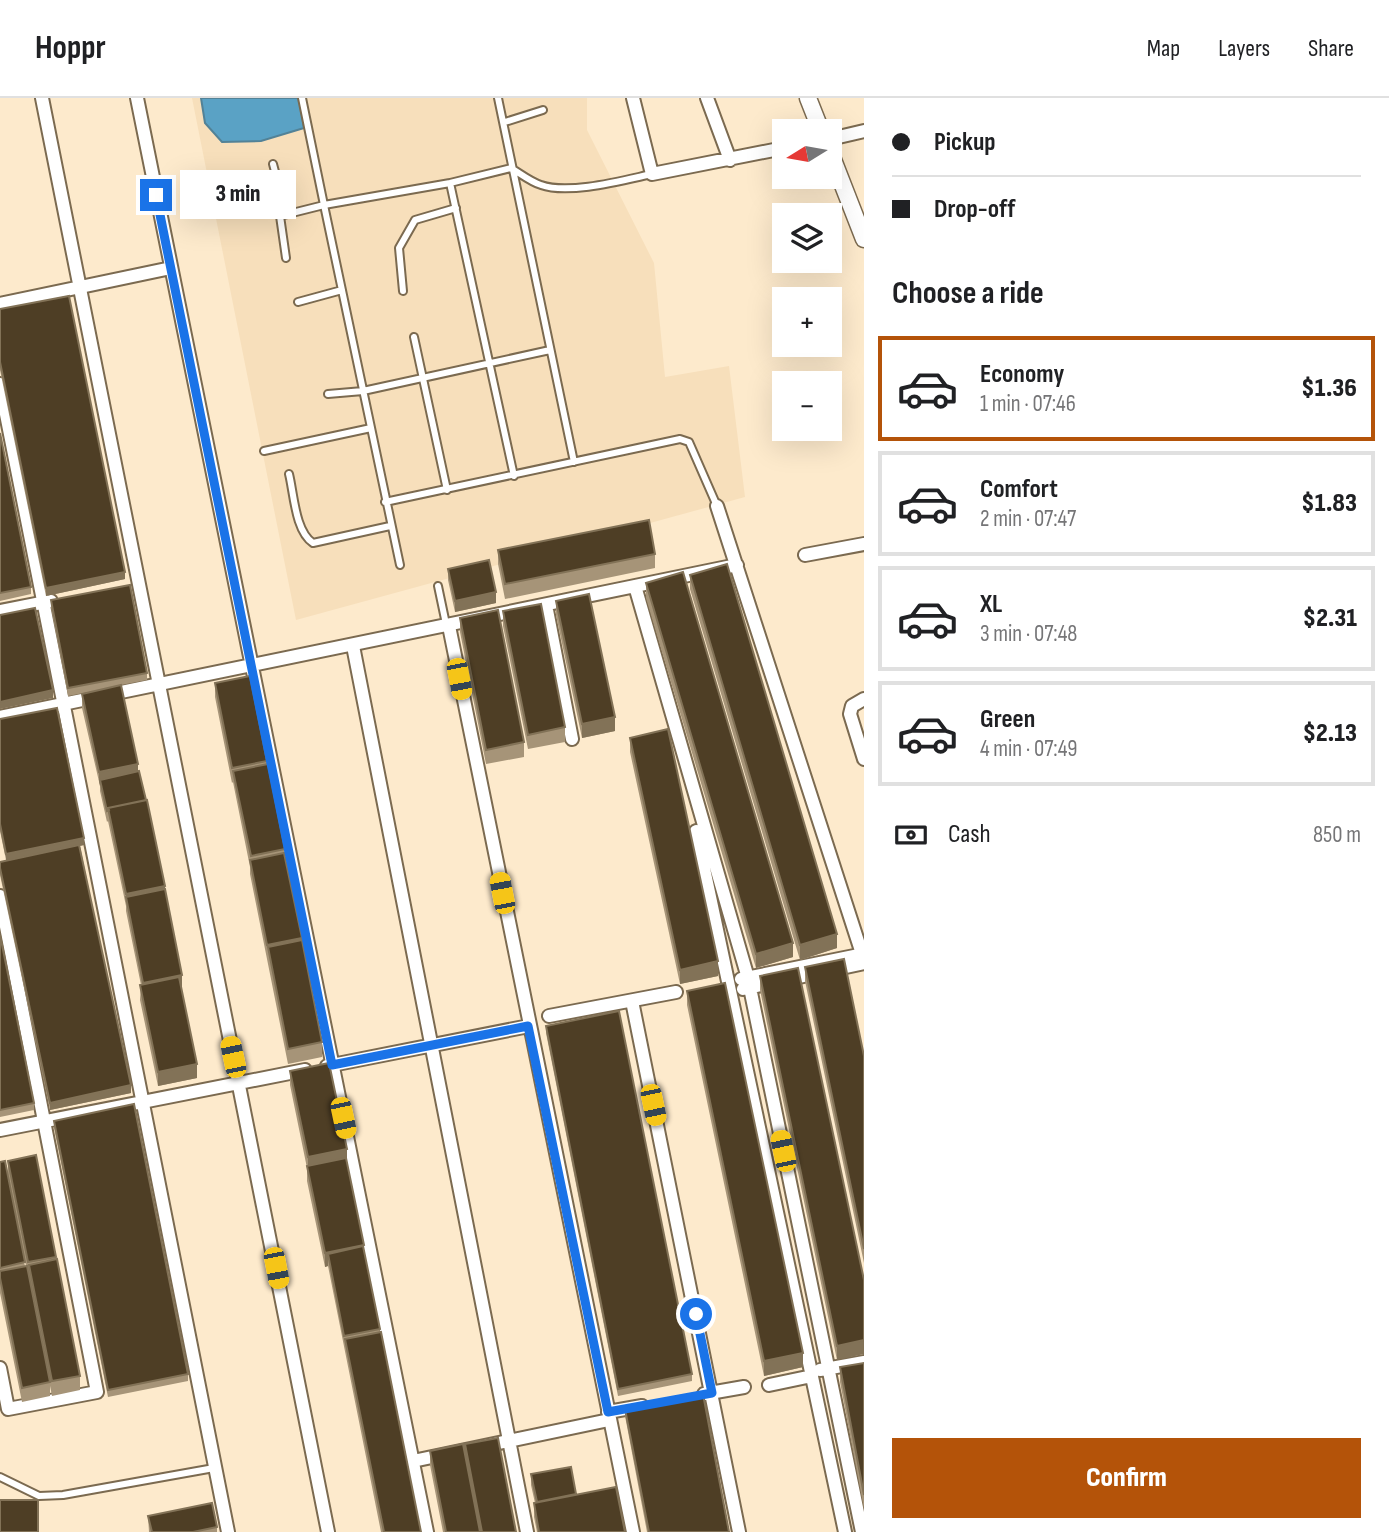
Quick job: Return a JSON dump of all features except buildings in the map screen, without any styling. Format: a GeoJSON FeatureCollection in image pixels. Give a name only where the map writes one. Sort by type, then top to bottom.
{"type":"FeatureCollection","features":[{"type":"Feature","properties":{"kind":"street"},"geometry":{"type":"LineString","coordinates":[[42,98],[79,288],[130,584],[158,685],[328,1532]]}},
{"type":"Feature","properties":{"kind":"street"},"geometry":{"type":"LineString","coordinates":[[137,98],[428,1532]]}},
{"type":"Feature","properties":{"kind":"street"},"geometry":{"type":"LineString","coordinates":[[633,98],[652,174],[772,151]]}},
{"type":"Feature","properties":{"kind":"street"},"geometry":{"type":"LineString","coordinates":[[707,98],[730,160]]}},
{"type":"Feature","properties":{"kind":"street"},"geometry":{"type":"LineString","coordinates":[[808,98],[816,119]]}},
{"type":"Feature","properties":{"kind":"street"},"geometry":{"type":"LineString","coordinates":[[842,136],[864,131]]}},
{"type":"Feature","properties":{"kind":"street"},"geometry":{"type":"LineString","coordinates":[[842,183],[864,239]]}},
{"type":"Feature","properties":{"kind":"street"},"geometry":{"type":"LineString","coordinates":[[0,304],[171,268]]}},
{"type":"Feature","properties":{"kind":"street"},"geometry":{"type":"LineString","coordinates":[[0,383],[228,1532]]}},
{"type":"Feature","properties":{"kind":"street"},"geometry":{"type":"LineString","coordinates":[[718,506],[864,958],[728,987]]}},
{"type":"Feature","properties":{"kind":"street"},"geometry":{"type":"LineString","coordinates":[[805,555],[864,544]]}},
{"type":"Feature","properties":{"kind":"street"},"geometry":{"type":"LineString","coordinates":[[0,717],[737,565]]}},
{"type":"Feature","properties":{"kind":"street"},"geometry":{"type":"LineString","coordinates":[[635,586],[749,982],[862,1532]]}},
{"type":"Feature","properties":{"kind":"street"},"geometry":{"type":"LineString","coordinates":[[0,611],[71,597]]}},
{"type":"Feature","properties":{"kind":"street"},"geometry":{"type":"LineString","coordinates":[[546,606],[572,739]]}},
{"type":"Feature","properties":{"kind":"street"},"geometry":{"type":"LineString","coordinates":[[448,626],[633,1532]]}},
{"type":"Feature","properties":{"kind":"street"},"geometry":{"type":"LineString","coordinates":[[353,646],[527,1532]]}},
{"type":"Feature","properties":{"kind":"street"},"geometry":{"type":"LineString","coordinates":[[864,699],[852,706],[850,714],[864,759]]}},
{"type":"Feature","properties":{"kind":"street"},"geometry":{"type":"LineString","coordinates":[[674,728],[845,1532]]}},
{"type":"Feature","properties":{"kind":"street"},"geometry":{"type":"LineString","coordinates":[[0,896],[97,1392],[8,1409],[0,1368]]}},
{"type":"Feature","properties":{"kind":"street"},"geometry":{"type":"LineString","coordinates":[[549,1016],[685,994]]}},
{"type":"Feature","properties":{"kind":"street"},"geometry":{"type":"LineString","coordinates":[[632,1001],[739,1532]]}},
{"type":"Feature","properties":{"kind":"street"},"geometry":{"type":"LineString","coordinates":[[0,1130],[528,1026]]}},
{"type":"Feature","properties":{"kind":"street"},"geometry":{"type":"LineString","coordinates":[[829,1374],[864,1362]]}},
{"type":"Feature","properties":{"kind":"street"},"geometry":{"type":"LineString","coordinates":[[769,1385],[829,1374],[864,1372]]}},
{"type":"Feature","properties":{"kind":"street"},"geometry":{"type":"LineString","coordinates":[[686,1398],[744,1387]]}},
{"type":"Feature","properties":{"kind":"street"},"geometry":{"type":"LineString","coordinates":[[413,1461],[510,1441],[660,1402]]}},
{"type":"Feature","properties":{"kind":"lane"},"geometry":{"type":"LineString","coordinates":[[302,98],[400,565]]}},
{"type":"Feature","properties":{"kind":"lane"},"geometry":{"type":"LineString","coordinates":[[498,98],[574,462]]}},
{"type":"Feature","properties":{"kind":"lane"},"geometry":{"type":"LineString","coordinates":[[505,122],[543,110]]}},
{"type":"Feature","properties":{"kind":"lane"},"geometry":{"type":"LineString","coordinates":[[273,163],[286,213]]}},
{"type":"Feature","properties":{"kind":"lane"},"geometry":{"type":"LineString","coordinates":[[286,258],[279,219],[286,213],[450,184],[511,168],[541,185],[561,188],[621,181],[652,174]]}},
{"type":"Feature","properties":{"kind":"lane"},"geometry":{"type":"LineString","coordinates":[[450,184],[514,476]]}},
{"type":"Feature","properties":{"kind":"lane"},"geometry":{"type":"LineString","coordinates":[[402,292],[400,248],[415,220],[456,208]]}},
{"type":"Feature","properties":{"kind":"lane"},"geometry":{"type":"LineString","coordinates":[[298,302],[342,290]]}},
{"type":"Feature","properties":{"kind":"lane"},"geometry":{"type":"LineString","coordinates":[[414,337],[447,490]]}},
{"type":"Feature","properties":{"kind":"lane"},"geometry":{"type":"LineString","coordinates":[[328,394],[363,391],[550,350]]}},
{"type":"Feature","properties":{"kind":"lane"},"geometry":{"type":"LineString","coordinates":[[264,451],[370,428]]}},
{"type":"Feature","properties":{"kind":"lane"},"geometry":{"type":"LineString","coordinates":[[385,502],[680,439],[689,442],[718,506]]}},
{"type":"Feature","properties":{"kind":"lane"},"geometry":{"type":"LineString","coordinates":[[289,474],[302,531],[310,541],[390,526]]}},
{"type":"Feature","properties":{"kind":"lane"},"geometry":{"type":"LineString","coordinates":[[438,586],[448,626]]}},
{"type":"Feature","properties":{"kind":"lane"},"geometry":{"type":"LineString","coordinates":[[0,1477],[39,1496],[63,1495],[214,1468]]}},
{"type":"Feature","properties":{"kind":"shaded area"},"geometry":{"type":"Polygon","coordinates":[[[192,98],[587,98],[587,130],[654,263],[665,377],[729,366],[745,497],[296,620],[192,98]]]}},
{"type":"Feature","properties":{"kind":"water"},"geometry":{"type":"Polygon","coordinates":[[[201,98],[299,98],[304,128],[261,141],[222,142],[205,123],[201,98]]]}},
{"type":"Feature","properties":{"kind":"route"},"geometry":{"type":"LineString","coordinates":[[156,195],[332,1065],[528,1026],[608,1412],[712,1393],[696,1314]]}}]}
